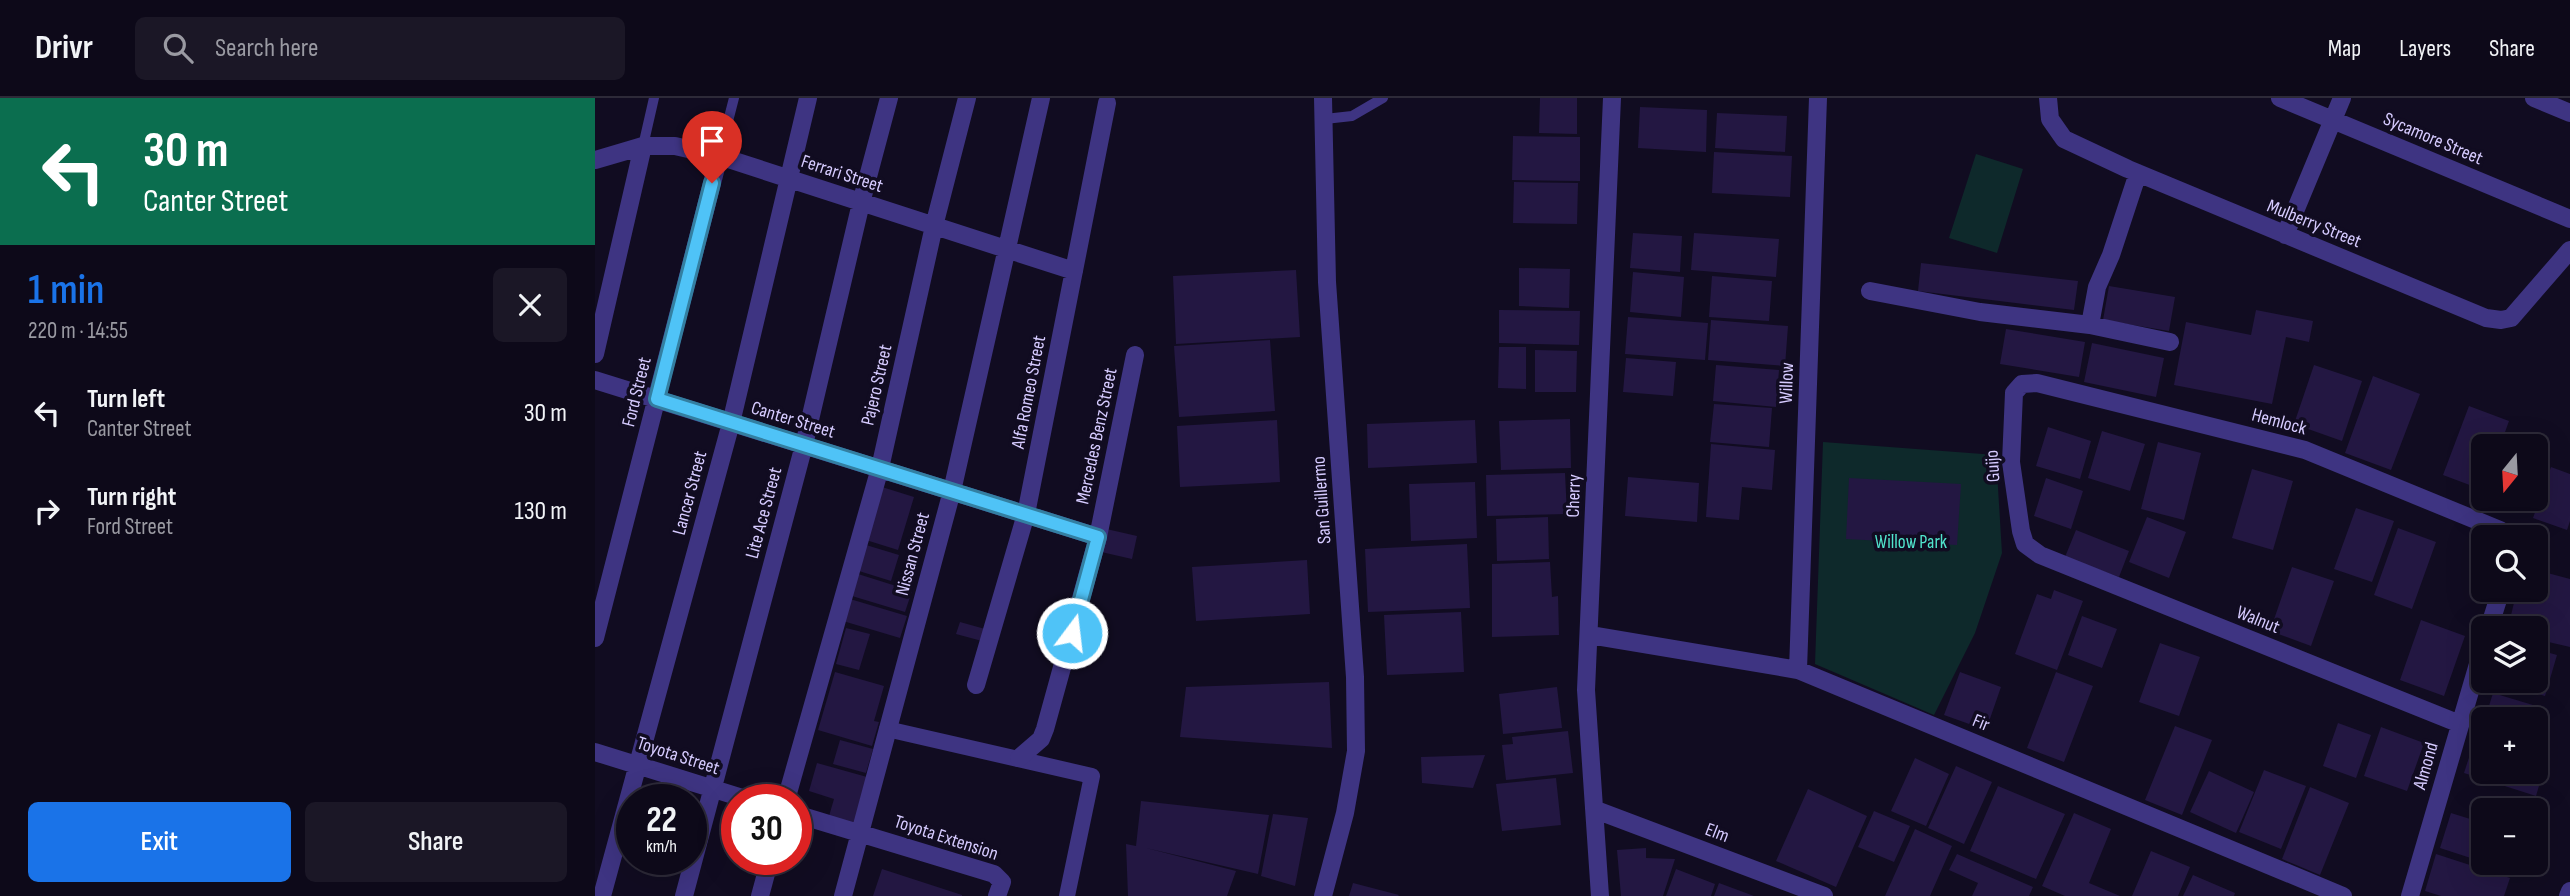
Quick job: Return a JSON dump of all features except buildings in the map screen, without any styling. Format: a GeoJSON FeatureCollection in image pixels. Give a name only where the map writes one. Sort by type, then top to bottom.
{"type":"FeatureCollection","features":[{"type":"Feature","properties":{"kind":"street","name":"Lancer Street"},"geometry":{"type":"LineString","coordinates":[[602,896],[731,423],[808,98]]}},
{"type":"Feature","properties":{"kind":"street","name":"Lite Ace Street"},"geometry":{"type":"LineString","coordinates":[[684,896],[804,445],[861,202],[889,98]]}},
{"type":"Feature","properties":{"kind":"street","name":"Pajero Street"},"geometry":{"type":"LineString","coordinates":[[791,784],[880,468],[934,226],[967,98]]}},
{"type":"Feature","properties":{"kind":"street","name":"Nissan Street"},"geometry":{"type":"LineString","coordinates":[[843,896],[952,491],[1041,98]]}},
{"type":"Feature","properties":{"kind":"street","name":"San Guillermo"},"geometry":{"type":"LineString","coordinates":[[1323,98],[1327,282],[1355,677],[1356,751],[1345,813],[1323,896]]}},
{"type":"Feature","properties":{"kind":"street","name":"Cherry"},"geometry":{"type":"LineString","coordinates":[[1600,896],[1586,690],[1612,98]]}},
{"type":"Feature","properties":{"kind":"street","name":"Willow"},"geometry":{"type":"LineString","coordinates":[[1798,670],[1818,98]]}},
{"type":"Feature","properties":{"kind":"street","name":"Mulberry Street"},"geometry":{"type":"LineString","coordinates":[[2048,98],[2050,119],[2064,139],[2138,173],[2486,318],[2501,320],[2516,314],[2570,250]]}},
{"type":"Feature","properties":{"kind":"street","name":"Sycamore Street"},"geometry":{"type":"LineString","coordinates":[[2280,98],[2570,219]]}},
{"type":"Feature","properties":{"kind":"street"},"geometry":{"type":"LineString","coordinates":[[2285,235],[2343,98]]}},
{"type":"Feature","properties":{"kind":"street"},"geometry":{"type":"LineString","coordinates":[[2534,98],[2570,113]]}},
{"type":"Feature","properties":{"kind":"street","name":"Alfa Romeo Street"},"geometry":{"type":"LineString","coordinates":[[976,685],[1026,514],[1107,103]]}},
{"type":"Feature","properties":{"kind":"street","name":"Ferrari Street"},"geometry":{"type":"LineString","coordinates":[[595,160],[643,146],[675,146],[719,156],[1074,271]]}},
{"type":"Feature","properties":{"kind":"street"},"geometry":{"type":"LineString","coordinates":[[595,354],[643,146]]}},
{"type":"Feature","properties":{"kind":"street","name":"Ford Street"},"geometry":{"type":"LineString","coordinates":[[595,638],[719,156]]}},
{"type":"Feature","properties":{"kind":"street"},"geometry":{"type":"LineString","coordinates":[[2090,325],[2097,287],[2111,256],[2138,173]]}},
{"type":"Feature","properties":{"kind":"street"},"geometry":{"type":"LineString","coordinates":[[1870,291],[1980,312],[2090,325],[2170,342]]}},
{"type":"Feature","properties":{"kind":"street","name":"Mercedes Benz Street"},"geometry":{"type":"LineString","coordinates":[[1019,758],[1041,739],[1045,729],[1098,537],[1135,355]]}},
{"type":"Feature","properties":{"kind":"street","name":"Canter Street"},"geometry":{"type":"LineString","coordinates":[[595,380],[1098,537]]}},
{"type":"Feature","properties":{"kind":"street","name":"Hemlock"},"geometry":{"type":"LineString","coordinates":[[2037,383],[2305,450],[2482,525]]}},
{"type":"Feature","properties":{"kind":"street","name":"Guijo"},"geometry":{"type":"LineString","coordinates":[[2037,383],[2022,384],[2014,393],[2011,463],[2025,544],[2041,555]]}},
{"type":"Feature","properties":{"kind":"street","name":"Walnut"},"geometry":{"type":"LineString","coordinates":[[2041,555],[2460,724]]}},
{"type":"Feature","properties":{"kind":"street","name":"Fir"},"geometry":{"type":"LineString","coordinates":[[1590,635],[1798,670],[2343,896]]}},
{"type":"Feature","properties":{"kind":"street","name":"Almond"},"geometry":{"type":"LineString","coordinates":[[2410,896],[2471,688]]}},
{"type":"Feature","properties":{"kind":"street"},"geometry":{"type":"LineString","coordinates":[[887,729],[1093,776],[1067,896]]}},
{"type":"Feature","properties":{"kind":"street","name":"Toyota Street"},"geometry":{"type":"LineString","coordinates":[[595,752],[721,792]]}},
{"type":"Feature","properties":{"kind":"street","name":"Elm"},"geometry":{"type":"LineString","coordinates":[[1596,810],[1824,896]]}},
{"type":"Feature","properties":{"kind":"street"},"geometry":{"type":"LineString","coordinates":[[812,819],[859,833]]}},
{"type":"Feature","properties":{"kind":"street","name":"Toyota Extension"},"geometry":{"type":"LineString","coordinates":[[859,833],[994,874],[1002,882],[997,896]]}},
{"type":"Feature","properties":{"kind":"street"},"geometry":{"type":"LineString","coordinates":[[760,896],[766,875]]}},
{"type":"Feature","properties":{"kind":"street"},"geometry":{"type":"LineString","coordinates":[[2568,896],[2570,891]]}},
{"type":"Feature","properties":{"kind":"lane"},"geometry":{"type":"LineString","coordinates":[[643,146],[654,98]]}},
{"type":"Feature","properties":{"kind":"lane"},"geometry":{"type":"LineString","coordinates":[[719,156],[734,98]]}},
{"type":"Feature","properties":{"kind":"lane"},"geometry":{"type":"LineString","coordinates":[[1325,119],[1352,116],[1383,98]]}},
{"type":"Feature","properties":{"kind":"green space"},"geometry":{"type":"Polygon","coordinates":[[[1976,154],[2023,169],[1997,253],[1949,238],[1976,154]]]}},
{"type":"Feature","properties":{"kind":"green space","name":"Willow Park"},"geometry":{"type":"Polygon","coordinates":[[[1823,442],[1996,455],[2002,553],[1975,633],[1934,715],[1815,664],[1823,442]]]}},
{"type":"Feature","properties":{"kind":"route"},"geometry":{"type":"LineString","coordinates":[[712,183],[657,399],[1098,537],[1072,633]]}}]}
